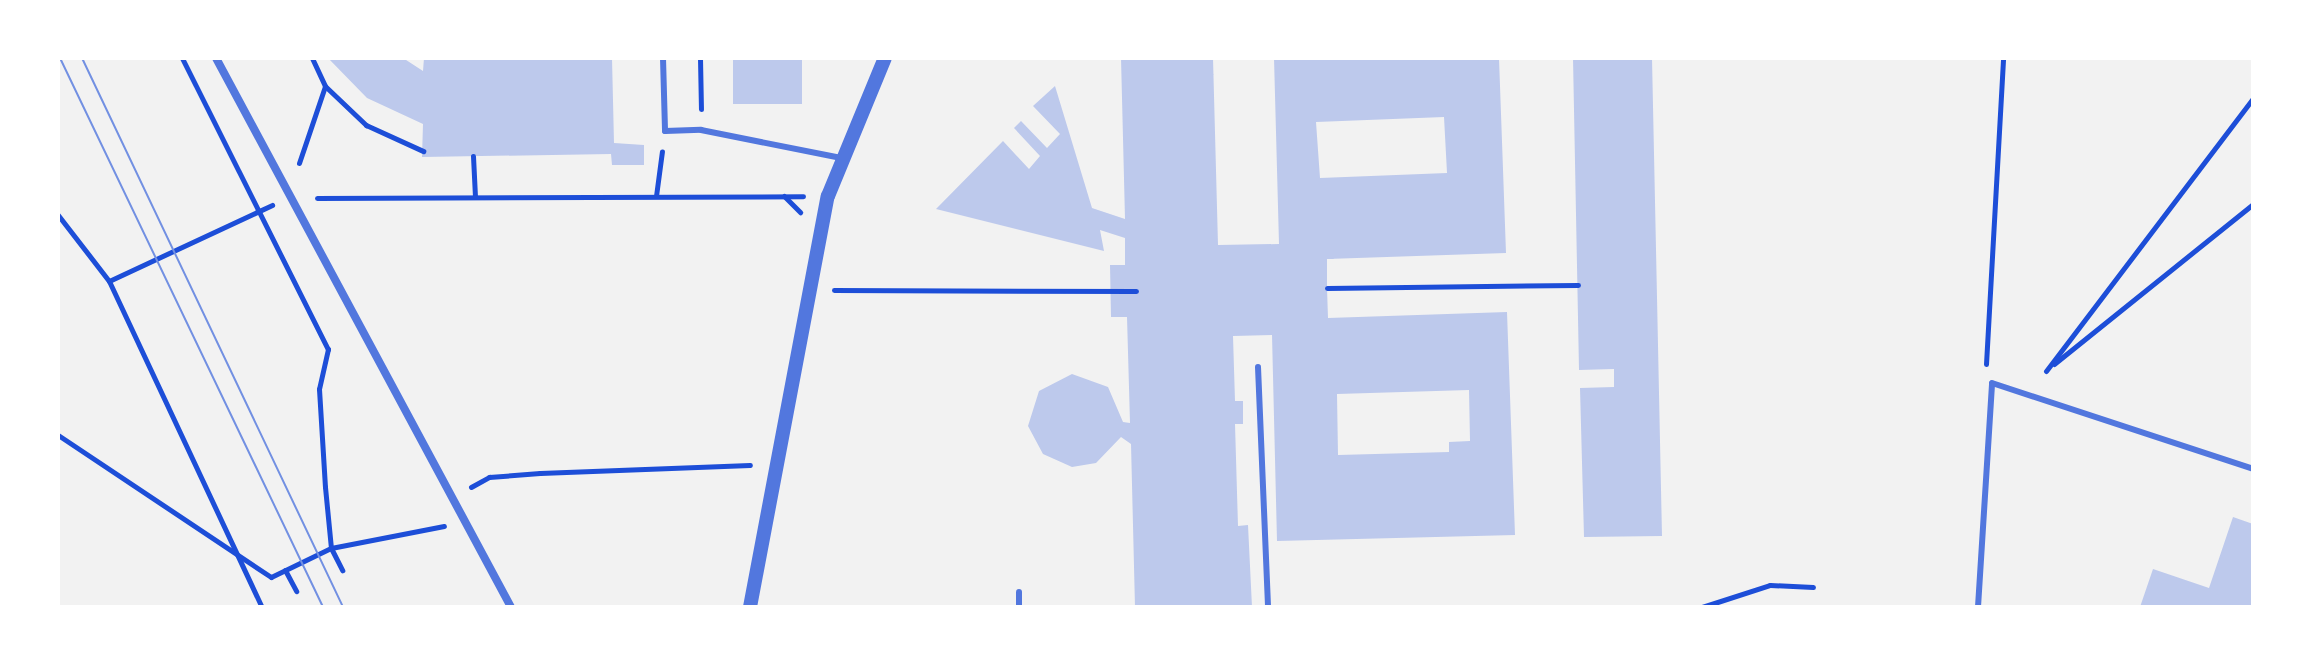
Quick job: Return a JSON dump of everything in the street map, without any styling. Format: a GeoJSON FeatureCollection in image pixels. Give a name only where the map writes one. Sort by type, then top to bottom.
{"type":"FeatureCollection","features":[{"type":"Feature","properties":{"kind":"street"},"geometry":{"type":"LineString","coordinates":[[216,58],[286,198],[511,607]]}},
{"type":"Feature","properties":{"kind":"street"},"geometry":{"type":"LineString","coordinates":[[750,607],[828,196],[841,158],[885,58]]}},
{"type":"Feature","properties":{"kind":"lane"},"geometry":{"type":"LineString","coordinates":[[663,58],[665,131],[701,130],[841,158]]}},
{"type":"Feature","properties":{"kind":"lane"},"geometry":{"type":"LineString","coordinates":[[1258,367],[1268,607]]}},
{"type":"Feature","properties":{"kind":"lane"},"geometry":{"type":"LineString","coordinates":[[1978,607],[1992,383],[2253,469]]}},
{"type":"Feature","properties":{"kind":"lane"},"geometry":{"type":"LineString","coordinates":[[1019,592],[1019,607]]}},
{"type":"Feature","properties":{"kind":"path"},"geometry":{"type":"LineString","coordinates":[[182,58],[328,349],[319,389],[331,548],[342,570]]}},
{"type":"Feature","properties":{"kind":"path"},"geometry":{"type":"LineString","coordinates":[[312,58],[325,86],[366,125],[423,151]]}},
{"type":"Feature","properties":{"kind":"path"},"geometry":{"type":"LineString","coordinates":[[700,58],[701,95]]}},
{"type":"Feature","properties":{"kind":"path"},"geometry":{"type":"LineString","coordinates":[[1992,383],[1985,362],[2003,58]]}},
{"type":"Feature","properties":{"kind":"path"},"geometry":{"type":"LineString","coordinates":[[286,198],[325,86]]}},
{"type":"Feature","properties":{"kind":"path"},"geometry":{"type":"LineString","coordinates":[[2046,371],[2253,98]]}},
{"type":"Feature","properties":{"kind":"path"},"geometry":{"type":"LineString","coordinates":[[656,196],[665,131]]}},
{"type":"Feature","properties":{"kind":"path"},"geometry":{"type":"LineString","coordinates":[[473,156],[475,197]]}},
{"type":"Feature","properties":{"kind":"path"},"geometry":{"type":"LineString","coordinates":[[109,281],[286,198],[828,196]]}},
{"type":"Feature","properties":{"kind":"path"},"geometry":{"type":"LineString","coordinates":[[2024,393],[2046,371],[2253,204]]}},
{"type":"Feature","properties":{"kind":"path"},"geometry":{"type":"LineString","coordinates":[[58,215],[109,281],[262,607]]}},
{"type":"Feature","properties":{"kind":"path"},"geometry":{"type":"LineString","coordinates":[[1327,288],[1578,285]]}},
{"type":"Feature","properties":{"kind":"path"},"geometry":{"type":"LineString","coordinates":[[809,290],[1136,291]]}},
{"type":"Feature","properties":{"kind":"path"},"geometry":{"type":"LineString","coordinates":[[58,435],[241,563],[271,577],[331,548],[428,533]]}},
{"type":"Feature","properties":{"kind":"path"},"geometry":{"type":"LineString","coordinates":[[449,499],[489,477],[775,464]]}},
{"type":"Feature","properties":{"kind":"path"},"geometry":{"type":"LineString","coordinates":[[285,570],[296,591]]}},
{"type":"Feature","properties":{"kind":"path"},"geometry":{"type":"LineString","coordinates":[[1702,607],[1770,585],[1813,587]]}},
{"type":"Feature","properties":{"kind":"building"},"geometry":{"type":"Polygon","coordinates":[[[328,58],[403,58],[423,71],[424,58],[612,58],[614,143],[644,145],[644,165],[612,165],[611,154],[422,157],[423,124],[367,98],[328,58]]]}},
{"type":"Feature","properties":{"kind":"building"},"geometry":{"type":"Polygon","coordinates":[[[733,58],[802,58],[802,104],[733,104],[733,58]]]}},
{"type":"Feature","properties":{"kind":"building"},"geometry":{"type":"Polygon","coordinates":[[[1121,58],[1213,58],[1218,245],[1279,244],[1274,58],[1499,58],[1506,253],[1327,259],[1328,318],[1507,312],[1515,535],[1277,541],[1272,335],[1233,336],[1235,401],[1243,401],[1243,424],[1235,424],[1238,526],[1248,525],[1252,607],[1135,607],[1131,444],[1121,437],[1096,463],[1072,467],[1043,454],[1028,426],[1039,391],[1072,374],[1108,387],[1123,422],[1130,423],[1127,317],[1111,317],[1110,265],[1125,265],[1125,238],[1100,230],[1104,251],[936,209],[1003,141],[1029,169],[1040,156],[1014,128],[1021,121],[1047,148],[1060,134],[1033,106],[1055,86],[1092,208],[1125,219],[1121,58]],[[1444,117],[1316,122],[1320,178],[1447,173],[1444,117]],[[1469,390],[1337,394],[1338,455],[1449,452],[1449,442],[1470,441],[1469,390]]]}},
{"type":"Feature","properties":{"kind":"building"},"geometry":{"type":"Polygon","coordinates":[[[1573,58],[1652,58],[1662,536],[1584,537],[1580,388],[1614,387],[1614,369],[1579,370],[1573,58]]]}},
{"type":"Feature","properties":{"kind":"building"},"geometry":{"type":"Polygon","coordinates":[[[2233,517],[2253,524],[2253,607],[2140,607],[2153,569],[2209,588],[2233,517]]]}},
{"type":"Feature","properties":{"kind":"tram line"},"geometry":{"type":"LineString","coordinates":[[60,58],[323,607]]}},
{"type":"Feature","properties":{"kind":"tram line"},"geometry":{"type":"LineString","coordinates":[[82,58],[343,607]]}}]}
